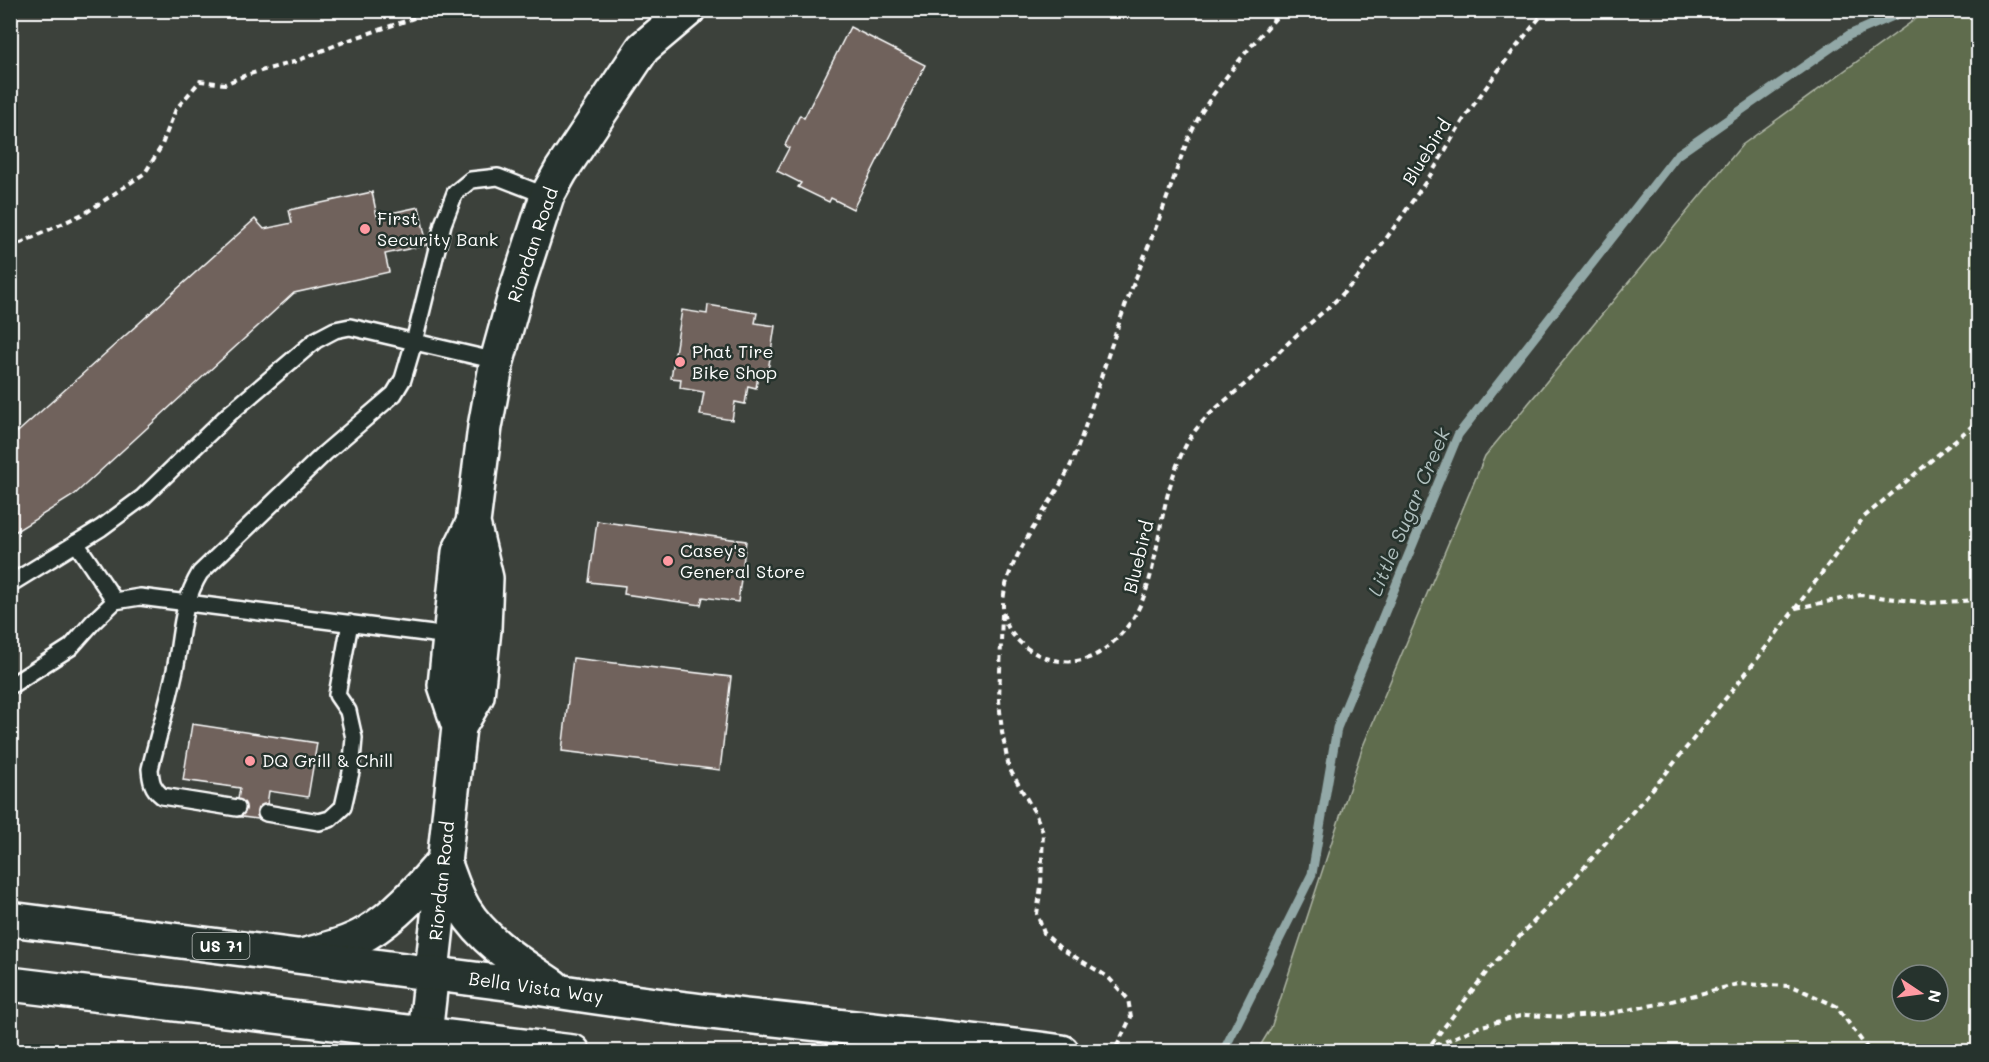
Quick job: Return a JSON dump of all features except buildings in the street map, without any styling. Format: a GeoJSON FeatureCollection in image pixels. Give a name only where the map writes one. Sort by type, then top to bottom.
{"type":"FeatureCollection","features":[{"type":"Feature","properties":{"kind":"main road","name":"Riordan Road"},"geometry":{"type":"LineString","coordinates":[[459,727],[445,685],[459,552],[473,523],[485,427],[497,361],[511,308],[547,196],[567,162],[643,48],[688,10]]}},
{"type":"Feature","properties":{"kind":"main road","name":"Riordan Road"},"geometry":{"type":"LineString","coordinates":[[425,1035],[459,727],[477,696],[484,629],[486,578],[473,523]]}},
{"type":"Feature","properties":{"kind":"main road"},"geometry":{"type":"LineString","coordinates":[[302,956],[339,946],[366,934],[383,923],[444,861],[457,895],[474,923],[499,949],[562,992]]}},
{"type":"Feature","properties":{"kind":"main road","name":"Bella Vista Way"},"geometry":{"type":"LineString","coordinates":[[10,919],[562,992],[1062,1052]]}},
{"type":"Feature","properties":{"kind":"main road"},"geometry":{"type":"LineString","coordinates":[[10,984],[573,1052]]}},
{"type":"Feature","properties":{"kind":"lane"},"geometry":{"type":"LineString","coordinates":[[237,808],[162,796],[154,789],[150,768],[175,670],[186,603],[200,573],[326,453],[394,394],[403,379],[443,224],[454,193],[471,180],[498,177],[547,196]]}},
{"type":"Feature","properties":{"kind":"lane"},"geometry":{"type":"LineString","coordinates":[[10,584],[76,543],[143,497],[229,414],[316,340],[335,330],[350,327],[497,361]]}},
{"type":"Feature","properties":{"kind":"lane"},"geometry":{"type":"LineString","coordinates":[[76,543],[115,601]]}},
{"type":"Feature","properties":{"kind":"lane"},"geometry":{"type":"LineString","coordinates":[[10,686],[71,647],[115,601],[140,597],[449,636]]}},
{"type":"Feature","properties":{"kind":"lane"},"geometry":{"type":"LineString","coordinates":[[266,813],[319,822],[330,819],[343,807],[351,772],[354,738],[348,711],[337,695],[350,623]]}},
{"type":"Feature","properties":{"kind":"path"},"geometry":{"type":"LineString","coordinates":[[10,248],[87,212],[145,173],[161,147],[176,109],[200,81],[225,84],[246,75],[294,62],[432,10]]}},
{"type":"Feature","properties":{"kind":"path"},"geometry":{"type":"LineString","coordinates":[[1273,22],[1276,10]]}},
{"type":"Feature","properties":{"kind":"path"},"geometry":{"type":"LineString","coordinates":[[1114,1052],[1131,1017],[1128,999],[1108,977],[1060,948],[1044,933],[1037,914],[1041,886],[1043,832],[1035,813],[1009,768],[1002,732],[999,700],[1006,585],[1020,554],[1056,495],[1072,462],[1114,335],[1193,129],[1221,84],[1283,10]]}},
{"type":"Feature","properties":{"kind":"path","name":"Bluebird"},"geometry":{"type":"LineString","coordinates":[[1003,609],[1009,630],[1016,639],[1033,653],[1055,660],[1067,662],[1099,654],[1126,631],[1138,611],[1151,578],[1164,509],[1187,442],[1202,423],[1333,304],[1356,279],[1428,178],[1461,123],[1487,86],[1546,10]]}},
{"type":"Feature","properties":{"kind":"path"},"geometry":{"type":"LineString","coordinates":[[1425,1051],[1489,969],[1574,879],[1663,777],[1864,517],[1978,421]]}},
{"type":"Feature","properties":{"kind":"path"},"geometry":{"type":"LineString","coordinates":[[1795,608],[1861,595],[1929,603],[1978,600]]}},
{"type":"Feature","properties":{"kind":"path"},"geometry":{"type":"LineString","coordinates":[[1425,1051],[1478,1027],[1524,1016],[1566,1017],[1606,1014],[1664,1003],[1738,984],[1792,986],[1836,1006],[1870,1052]]}},
{"type":"Feature","properties":{"kind":"green space"},"geometry":{"type":"Polygon","coordinates":[[[1928,10],[1978,11],[1978,1051],[1257,1051],[1271,1028],[1363,746],[1485,456],[1742,145],[1928,10]]]}},
{"type":"Feature","properties":{"kind":"waterway","name":"Little Sugar Creek"},"geometry":{"type":"LineString","coordinates":[[1223,1052],[1312,874],[1337,728],[1458,435],[1677,155],[1849,35],[1907,10]]}},
{"type":"Feature","properties":{"kind":"place","name":"First Security Bank"},"geometry":{"type":"Point","coordinates":[365,229]}},
{"type":"Feature","properties":{"kind":"place","name":"Phat Tire Bike Shop"},"geometry":{"type":"Point","coordinates":[680,362]}},
{"type":"Feature","properties":{"kind":"place","name":"Casey's General Store"},"geometry":{"type":"Point","coordinates":[668,561]}},
{"type":"Feature","properties":{"kind":"place","name":"DQ Grill & Chill"},"geometry":{"type":"Point","coordinates":[250,761]}}]}
